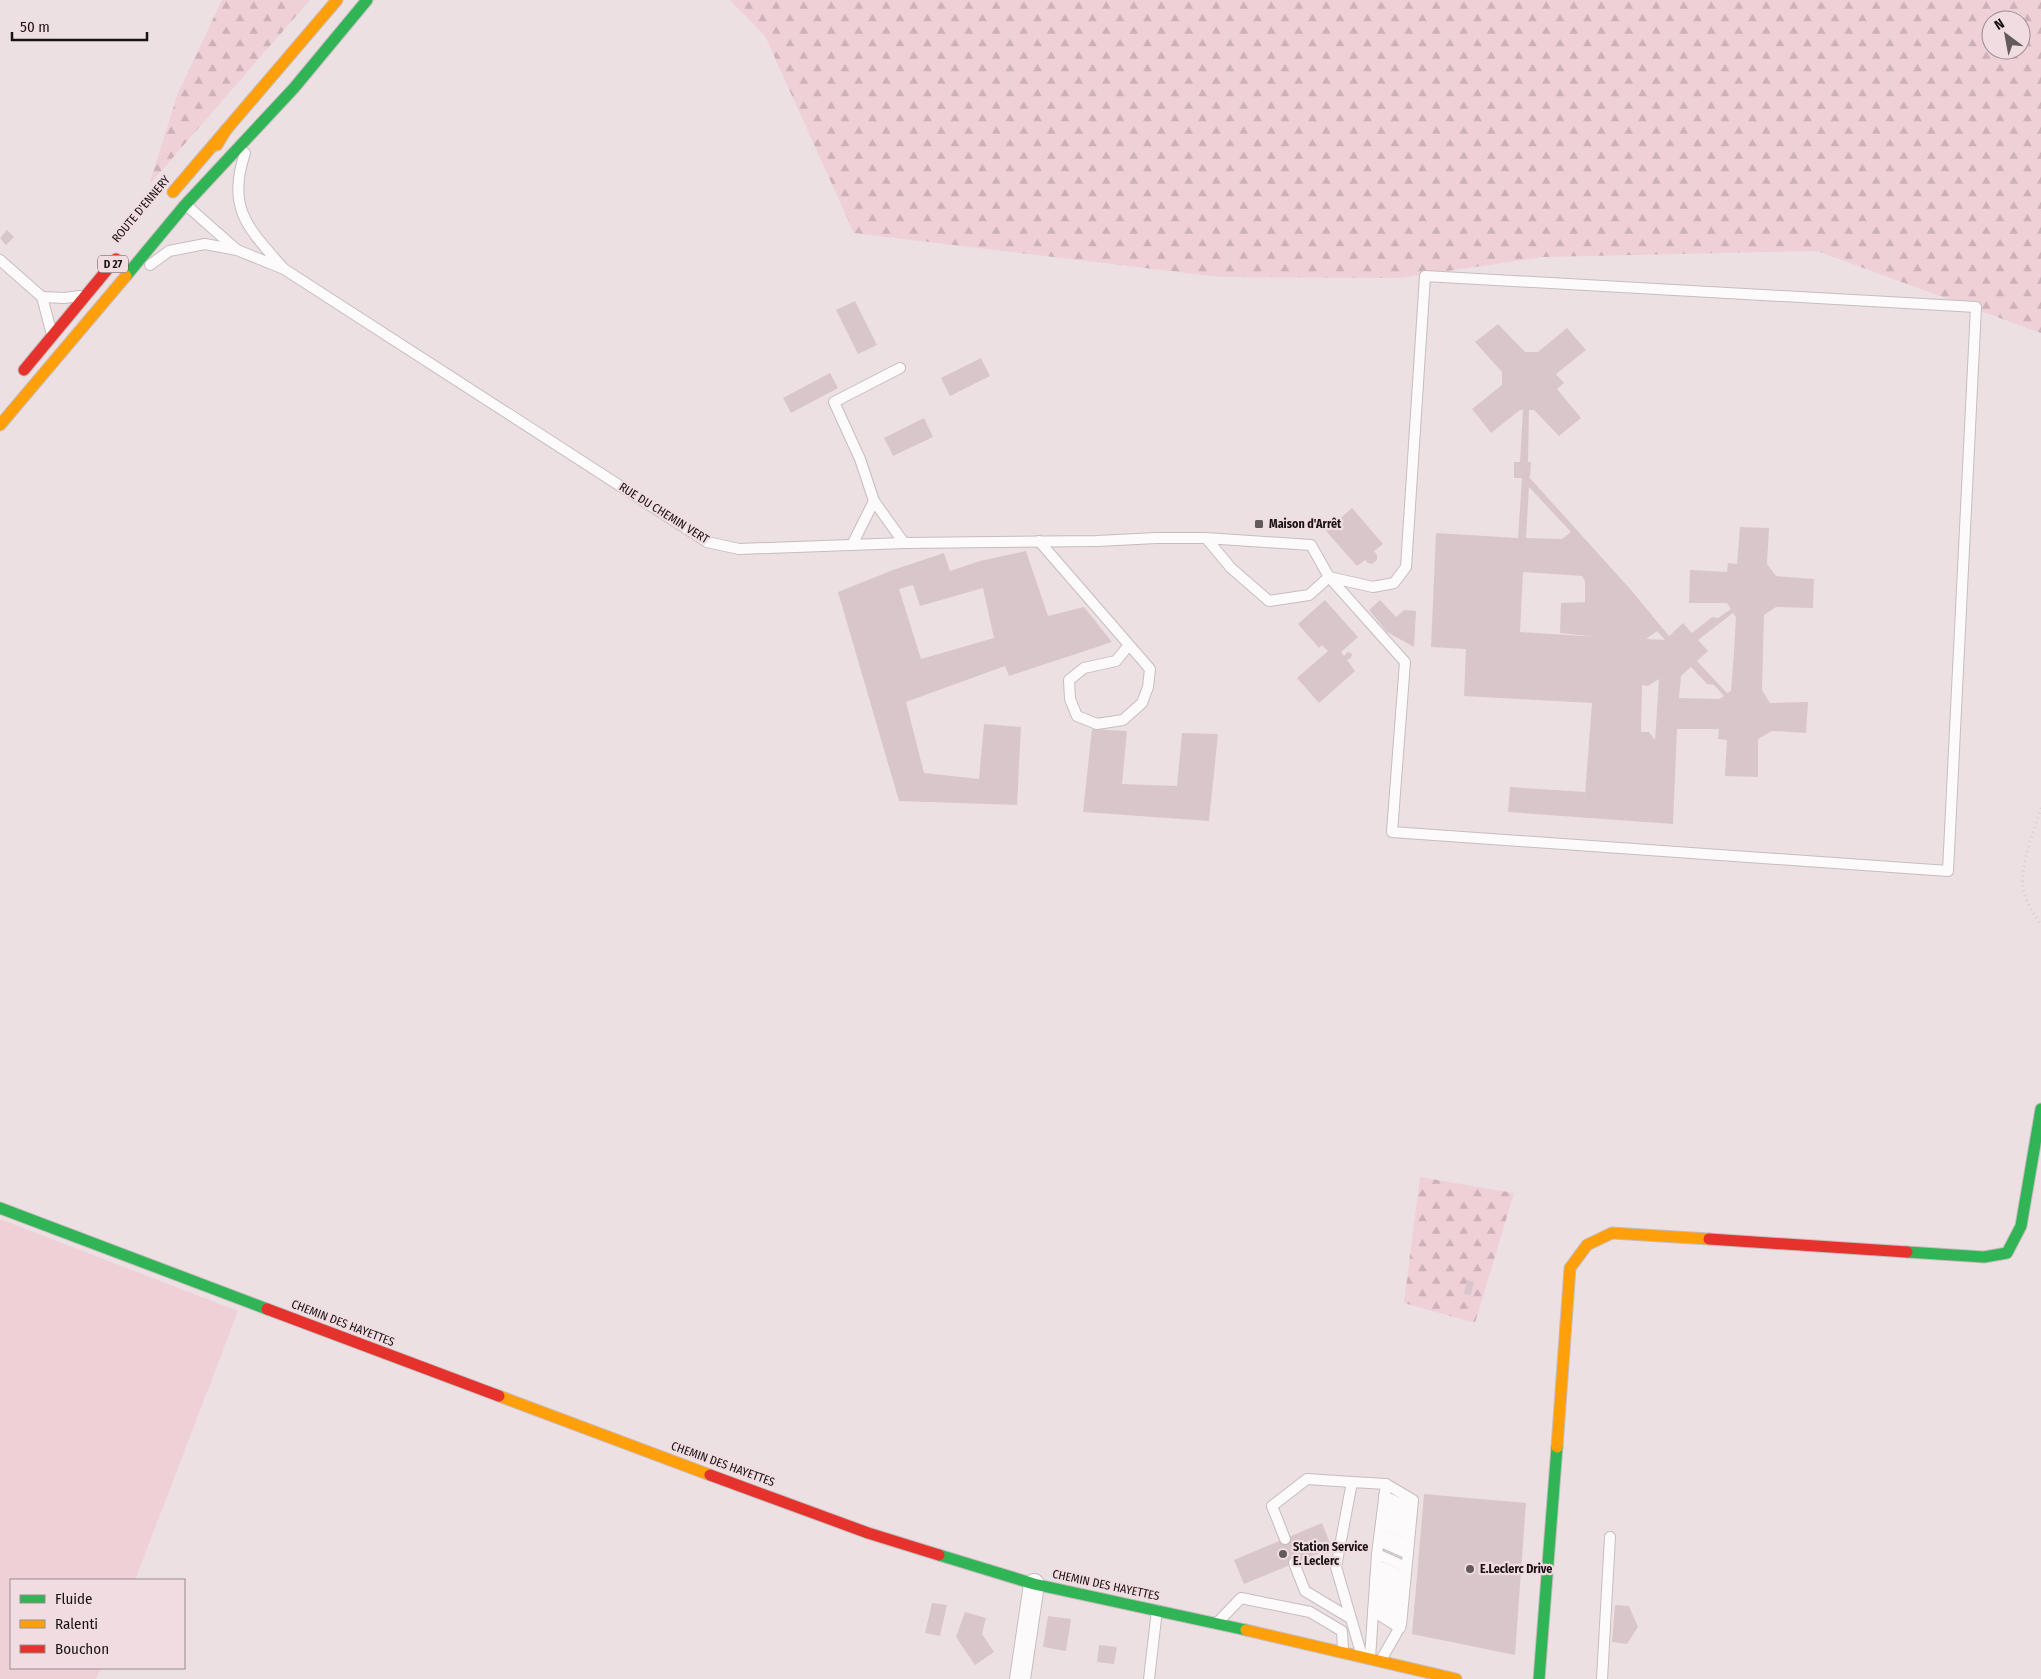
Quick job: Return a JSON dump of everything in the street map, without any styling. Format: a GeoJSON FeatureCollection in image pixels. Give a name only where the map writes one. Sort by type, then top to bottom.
{"type":"FeatureCollection","features":[{"type":"Feature","properties":{"kind":"street"},"geometry":{"type":"LineString","coordinates":[[186,205],[192,185],[226,130],[336,0]]}},
{"type":"Feature","properties":{"kind":"street","name":"D 27"},"geometry":{"type":"LineString","coordinates":[[0,425],[186,205],[294,88],[367,0]]}},
{"type":"Feature","properties":{"kind":"street","name":"ROUTE D'ENNERY"},"geometry":{"type":"LineString","coordinates":[[168,198],[226,130]]}},
{"type":"Feature","properties":{"kind":"street","name":"ROUTE D'ENNERY"},"geometry":{"type":"LineString","coordinates":[[17,377],[124,250]]}},
{"type":"Feature","properties":{"kind":"street"},"geometry":{"type":"LineString","coordinates":[[1539,1679],[1570,1268],[1587,1245],[1612,1233],[1984,1257],[2007,1253],[2021,1226],[2041,1109]]}},
{"type":"Feature","properties":{"kind":"street","name":"CHEMIN DES HAYETTES"},"geometry":{"type":"LineString","coordinates":[[0,1208],[403,1361],[868,1533],[1034,1584],[1157,1609],[1456,1679]]}},
{"type":"Feature","properties":{"kind":"street"},"geometry":{"type":"LineString","coordinates":[[1020,1679],[1034,1584]]}},
{"type":"Feature","properties":{"kind":"lane"},"geometry":{"type":"LineString","coordinates":[[284,269],[250,230],[241,213],[238,189],[239,172],[247,148],[294,88]]}},
{"type":"Feature","properties":{"kind":"lane"},"geometry":{"type":"LineString","coordinates":[[186,205],[237,250]]}},
{"type":"Feature","properties":{"kind":"lane"},"geometry":{"type":"LineString","coordinates":[[78,335],[142,271],[169,250],[205,244],[237,250],[284,269]]}},
{"type":"Feature","properties":{"kind":"lane"},"geometry":{"type":"LineString","coordinates":[[0,260],[42,297],[52,336]]}},
{"type":"Feature","properties":{"kind":"lane","name":"RUE DU CHEMIN VERT"},"geometry":{"type":"LineString","coordinates":[[284,269],[707,542],[739,549],[904,543],[1206,538],[1310,545],[1329,578]]}},
{"type":"Feature","properties":{"kind":"lane"},"geometry":{"type":"LineString","coordinates":[[1425,276],[1976,307],[1948,871],[1392,832],[1405,662],[1329,578],[1373,587],[1394,583],[1406,567],[1425,276]]}},
{"type":"Feature","properties":{"kind":"lane"},"geometry":{"type":"LineString","coordinates":[[42,297],[86,296]]}},
{"type":"Feature","properties":{"kind":"lane"},"geometry":{"type":"LineString","coordinates":[[900,368],[834,402],[860,459],[874,502],[904,543]]}},
{"type":"Feature","properties":{"kind":"lane"},"geometry":{"type":"LineString","coordinates":[[852,545],[874,502]]}},
{"type":"Feature","properties":{"kind":"lane"},"geometry":{"type":"LineString","coordinates":[[1206,538],[1231,568],[1269,601],[1309,595],[1329,578]]}},
{"type":"Feature","properties":{"kind":"lane"},"geometry":{"type":"LineString","coordinates":[[1039,541],[1150,669],[1148,687],[1142,703],[1123,720],[1097,724],[1077,716],[1070,698],[1069,680],[1084,668],[1116,661],[1129,645]]}},
{"type":"Feature","properties":{"kind":"lane"},"geometry":{"type":"LineString","coordinates":[[1285,1539],[1272,1506],[1307,1479],[1386,1484],[1413,1500],[1403,1597],[1371,1659]]}},
{"type":"Feature","properties":{"kind":"lane"},"geometry":{"type":"LineString","coordinates":[[1352,1482],[1336,1567],[1350,1618],[1371,1659]]}},
{"type":"Feature","properties":{"kind":"lane"},"geometry":{"type":"LineString","coordinates":[[1371,1659],[1377,1554],[1386,1484]]}},
{"type":"Feature","properties":{"kind":"lane"},"geometry":{"type":"LineString","coordinates":[[1382,1519],[1410,1531]]}},
{"type":"Feature","properties":{"kind":"lane"},"geometry":{"type":"LineString","coordinates":[[1382,1519],[1410,1531]]}},
{"type":"Feature","properties":{"kind":"lane"},"geometry":{"type":"LineString","coordinates":[[1382,1519],[1410,1531]]}},
{"type":"Feature","properties":{"kind":"lane"},"geometry":{"type":"LineString","coordinates":[[1602,1679],[1610,1537]]}},
{"type":"Feature","properties":{"kind":"lane"},"geometry":{"type":"LineString","coordinates":[[1377,1554],[1403,1597]]}},
{"type":"Feature","properties":{"kind":"lane"},"geometry":{"type":"LineString","coordinates":[[1294,1563],[1305,1591],[1350,1618]]}},
{"type":"Feature","properties":{"kind":"lane"},"geometry":{"type":"LineString","coordinates":[[1375,1587],[1403,1597]]}},
{"type":"Feature","properties":{"kind":"lane"},"geometry":{"type":"LineString","coordinates":[[1375,1587],[1403,1597]]}},
{"type":"Feature","properties":{"kind":"lane"},"geometry":{"type":"LineString","coordinates":[[1375,1587],[1403,1597]]}},
{"type":"Feature","properties":{"kind":"lane"},"geometry":{"type":"LineString","coordinates":[[1217,1623],[1241,1598],[1310,1612],[1342,1631],[1344,1652]]}},
{"type":"Feature","properties":{"kind":"lane"},"geometry":{"type":"LineString","coordinates":[[1150,1679],[1157,1609]]}},
{"type":"Feature","properties":{"kind":"path"},"geometry":{"type":"LineString","coordinates":[[2041,808],[2027,851],[2023,886],[2029,906],[2041,925]]}},
{"type":"Feature","properties":{"kind":"green space"},"geometry":{"type":"Polygon","coordinates":[[[222,0],[310,0],[149,185],[178,93],[222,0]]]}},
{"type":"Feature","properties":{"kind":"green space"},"geometry":{"type":"Polygon","coordinates":[[[730,0],[2041,0],[2041,333],[1817,251],[1543,257],[1399,278],[1220,277],[854,233],[765,36],[730,0]]]}},
{"type":"Feature","properties":{"kind":"green space"},"geometry":{"type":"Polygon","coordinates":[[[1420,1177],[1514,1193],[1475,1323],[1404,1303],[1420,1177]]]}},
{"type":"Feature","properties":{"kind":"green space"},"geometry":{"type":"Polygon","coordinates":[[[0,1219],[238,1311],[135,1579],[10,1579],[10,1669],[101,1669],[96,1679],[0,1679],[0,1219]]]}},
{"type":"Feature","properties":{"kind":"building"},"geometry":{"type":"Polygon","coordinates":[[[7,230],[14,237],[6,245],[0,238],[7,230]]]}},
{"type":"Feature","properties":{"kind":"building"},"geometry":{"type":"Polygon","coordinates":[[[855,301],[877,345],[858,354],[836,310],[855,301]]]}},
{"type":"Feature","properties":{"kind":"building"},"geometry":{"type":"Polygon","coordinates":[[[1498,324],[1525,352],[1538,352],[1567,328],[1586,350],[1556,374],[1564,383],[1557,389],[1581,418],[1559,436],[1534,410],[1529,410],[1528,462],[1531,462],[1529,477],[1631,590],[1669,636],[1683,623],[1692,633],[1712,617],[1718,618],[1731,609],[1727,603],[1689,603],[1690,570],[1727,572],[1728,563],[1737,564],[1740,527],[1769,528],[1767,564],[1776,576],[1814,579],[1813,608],[1776,607],[1764,615],[1762,690],[1770,703],[1808,702],[1806,733],[1772,731],[1758,739],[1758,777],[1725,776],[1727,740],[1718,739],[1719,729],[1677,729],[1673,824],[1508,812],[1510,787],[1585,792],[1584,808],[1592,703],[1464,696],[1466,649],[1431,647],[1436,533],[1518,538],[1522,478],[1514,478],[1514,462],[1520,462],[1523,410],[1520,410],[1491,433],[1472,409],[1502,385],[1502,372],[1475,342],[1498,324]],[[1529,487],[1526,538],[1562,539],[1571,532],[1529,487]],[[1523,572],[1520,632],[1598,637],[1560,633],[1561,603],[1585,602],[1585,581],[1582,576],[1523,572]],[[1733,613],[1698,640],[1708,651],[1697,661],[1727,693],[1731,691],[1736,617],[1733,613]],[[1657,631],[1646,639],[1665,640],[1657,631]],[[1691,667],[1681,676],[1679,698],[1719,699],[1724,696],[1714,685],[1707,684],[1691,667]],[[1659,679],[1648,686],[1642,685],[1641,732],[1649,732],[1655,740],[1659,679]]]}},
{"type":"Feature","properties":{"kind":"building"},"geometry":{"type":"Polygon","coordinates":[[[981,358],[990,376],[950,396],[941,378],[981,358]]]}},
{"type":"Feature","properties":{"kind":"building"},"geometry":{"type":"Polygon","coordinates":[[[830,373],[838,388],[791,413],[783,398],[830,373]]]}},
{"type":"Feature","properties":{"kind":"building"},"geometry":{"type":"Polygon","coordinates":[[[924,418],[933,437],[893,456],[884,438],[924,418]]]}},
{"type":"Feature","properties":{"kind":"building"},"geometry":{"type":"Polygon","coordinates":[[[1352,508],[1383,544],[1374,551],[1377,555],[1377,560],[1372,564],[1365,560],[1357,566],[1326,531],[1352,508]]]}},
{"type":"Feature","properties":{"kind":"building"},"geometry":{"type":"Polygon","coordinates":[[[1026,551],[1048,616],[1084,607],[1112,642],[1009,676],[1005,666],[906,702],[924,773],[979,779],[984,724],[1021,727],[1017,805],[899,801],[838,592],[893,570],[944,553],[950,571],[980,561],[1026,551]],[[913,585],[899,589],[921,659],[994,638],[983,588],[920,606],[913,585]]]}},
{"type":"Feature","properties":{"kind":"building"},"geometry":{"type":"Polygon","coordinates":[[[1325,600],[1358,637],[1341,652],[1344,656],[1348,652],[1352,654],[1351,658],[1347,660],[1355,671],[1319,703],[1297,678],[1328,651],[1322,645],[1319,648],[1298,624],[1325,600]]]}},
{"type":"Feature","properties":{"kind":"building"},"geometry":{"type":"Polygon","coordinates":[[[1380,600],[1396,617],[1404,610],[1416,611],[1414,647],[1387,632],[1369,610],[1380,600]]]}},
{"type":"Feature","properties":{"kind":"building"},"geometry":{"type":"Polygon","coordinates":[[[1092,729],[1127,731],[1122,784],[1177,786],[1182,733],[1218,734],[1209,821],[1083,812],[1092,729]]]}},
{"type":"Feature","properties":{"kind":"building"},"geometry":{"type":"Polygon","coordinates":[[[1467,1280],[1474,1282],[1471,1295],[1464,1294],[1467,1280]]]}},
{"type":"Feature","properties":{"kind":"building","name":"E.Leclerc Drive"},"geometry":{"type":"Polygon","coordinates":[[[1424,1494],[1526,1503],[1515,1655],[1412,1634],[1424,1494]]]}},
{"type":"Feature","properties":{"kind":"building","name":"Station Service E. Leclerc"},"geometry":{"type":"Polygon","coordinates":[[[1322,1523],[1332,1548],[1244,1584],[1234,1560],[1322,1523]]]}},
{"type":"Feature","properties":{"kind":"building"},"geometry":{"type":"Polygon","coordinates":[[[932,1603],[947,1605],[940,1636],[925,1633],[932,1603]]]}},
{"type":"Feature","properties":{"kind":"building"},"geometry":{"type":"Polygon","coordinates":[[[1615,1605],[1629,1606],[1638,1627],[1627,1644],[1612,1642],[1615,1605]]]}},
{"type":"Feature","properties":{"kind":"building"},"geometry":{"type":"Polygon","coordinates":[[[965,1612],[986,1618],[982,1634],[994,1652],[975,1665],[956,1637],[965,1612]]]}},
{"type":"Feature","properties":{"kind":"building"},"geometry":{"type":"Polygon","coordinates":[[[1048,1616],[1071,1619],[1066,1651],[1043,1647],[1048,1616]]]}},
{"type":"Feature","properties":{"kind":"building"},"geometry":{"type":"Polygon","coordinates":[[[1099,1645],[1117,1647],[1114,1664],[1097,1662],[1099,1645]]]}},
{"type":"Feature","properties":{"kind":"traffic: fast"},"geometry":{"type":"LineString","coordinates":[[126,276],[185,205],[294,88],[367,0]]}},
{"type":"Feature","properties":{"kind":"traffic: fast"},"geometry":{"type":"LineString","coordinates":[[1907,1252],[1984,1257],[2007,1253],[2021,1226],[2041,1109]]}},
{"type":"Feature","properties":{"kind":"traffic: fast"},"geometry":{"type":"LineString","coordinates":[[0,1208],[267,1309]]}},
{"type":"Feature","properties":{"kind":"traffic: fast"},"geometry":{"type":"LineString","coordinates":[[1539,1679],[1557,1447]]}},
{"type":"Feature","properties":{"kind":"traffic: fast"},"geometry":{"type":"LineString","coordinates":[[939,1555],[1034,1584],[1246,1630]]}},
{"type":"Feature","properties":{"kind":"traffic: slow"},"geometry":{"type":"LineString","coordinates":[[217,145],[226,130],[337,0]]}},
{"type":"Feature","properties":{"kind":"traffic: slow"},"geometry":{"type":"LineString","coordinates":[[173,192],[226,130]]}},
{"type":"Feature","properties":{"kind":"traffic: slow"},"geometry":{"type":"LineString","coordinates":[[0,425],[126,276]]}},
{"type":"Feature","properties":{"kind":"traffic: slow"},"geometry":{"type":"LineString","coordinates":[[1557,1447],[1570,1268],[1587,1245],[1612,1233],[1709,1239]]}},
{"type":"Feature","properties":{"kind":"traffic: slow"},"geometry":{"type":"LineString","coordinates":[[499,1396],[710,1475]]}},
{"type":"Feature","properties":{"kind":"traffic: slow"},"geometry":{"type":"LineString","coordinates":[[1246,1630],[1456,1679]]}},
{"type":"Feature","properties":{"kind":"traffic: jam"},"geometry":{"type":"LineString","coordinates":[[24,370],[116,259]]}},
{"type":"Feature","properties":{"kind":"traffic: jam"},"geometry":{"type":"LineString","coordinates":[[1709,1239],[1907,1252]]}},
{"type":"Feature","properties":{"kind":"traffic: jam"},"geometry":{"type":"LineString","coordinates":[[267,1309],[499,1396]]}},
{"type":"Feature","properties":{"kind":"traffic: jam"},"geometry":{"type":"LineString","coordinates":[[710,1475],[868,1533],[939,1555]]}},
{"type":"Feature","properties":{"kind":"place","name":"Maison d'Arrêt"},"geometry":{"type":"Point","coordinates":[1259,524]}},
{"type":"Feature","properties":{"kind":"place","name":"Station Service E. Leclerc"},"geometry":{"type":"Point","coordinates":[1283,1554]}},
{"type":"Feature","properties":{"kind":"place","name":"E.Leclerc Drive"},"geometry":{"type":"Point","coordinates":[1470,1569]}}]}
